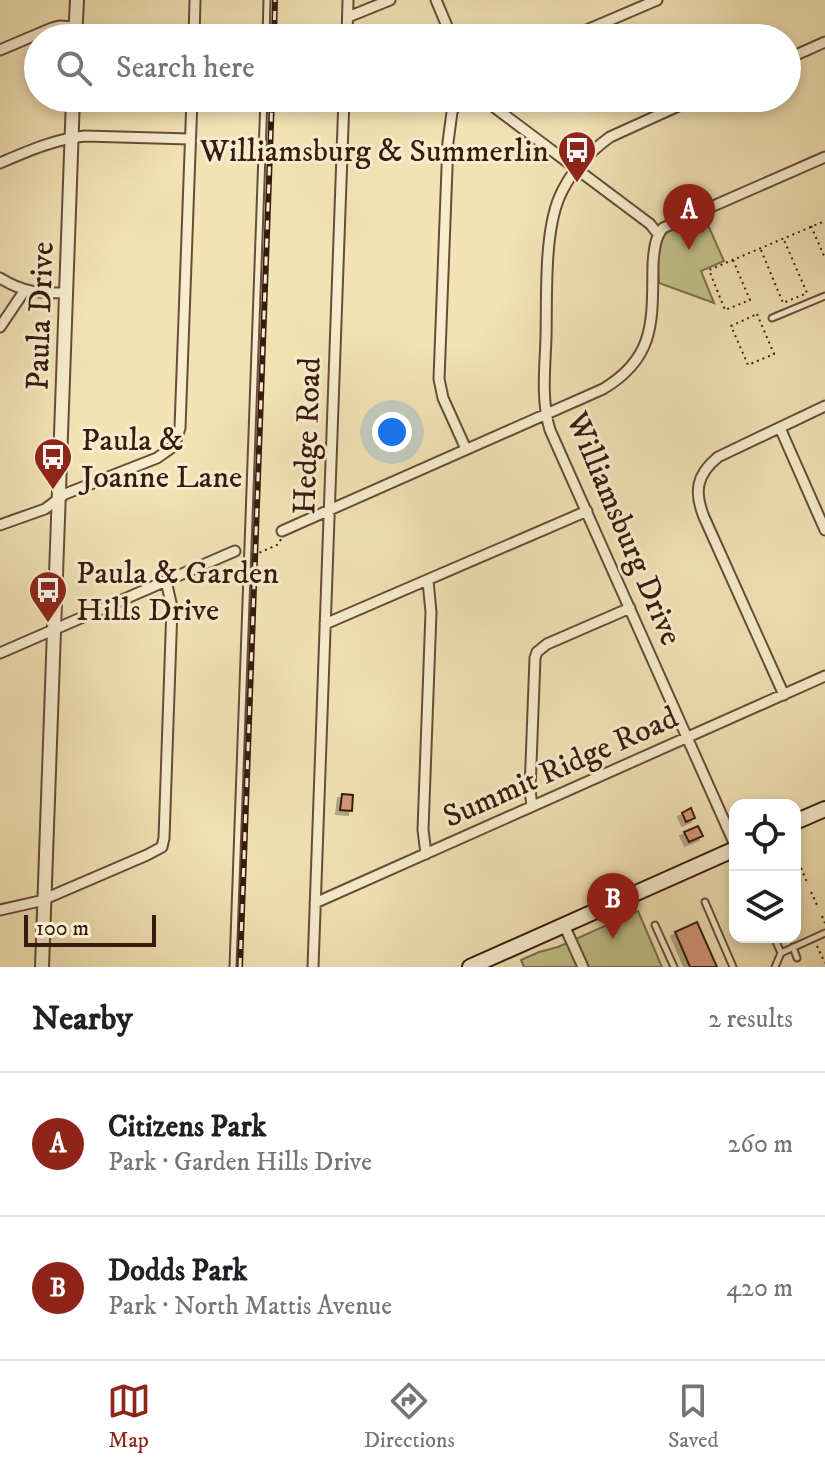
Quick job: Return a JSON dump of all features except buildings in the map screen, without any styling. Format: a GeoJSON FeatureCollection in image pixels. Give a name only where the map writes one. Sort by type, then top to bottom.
{"type":"FeatureCollection","features":[{"type":"Feature","properties":{"kind":"main road"},"geometry":{"type":"LineString","coordinates":[[801,819],[825,809]]}},
{"type":"Feature","properties":{"kind":"main road"},"geometry":{"type":"LineString","coordinates":[[470,967],[729,850]]}},
{"type":"Feature","properties":{"kind":"street"},"geometry":{"type":"LineString","coordinates":[[76,24],[77,0]]}},
{"type":"Feature","properties":{"kind":"street"},"geometry":{"type":"LineString","coordinates":[[194,24],[195,0]]}},
{"type":"Feature","properties":{"kind":"street"},"geometry":{"type":"LineString","coordinates":[[348,0],[348,24]]}},
{"type":"Feature","properties":{"kind":"street"},"geometry":{"type":"LineString","coordinates":[[348,17],[390,0]]}},
{"type":"Feature","properties":{"kind":"street"},"geometry":{"type":"LineString","coordinates":[[436,0],[446,24]]}},
{"type":"Feature","properties":{"kind":"street"},"geometry":{"type":"LineString","coordinates":[[601,24],[657,0]]}},
{"type":"Feature","properties":{"kind":"street"},"geometry":{"type":"LineString","coordinates":[[0,50],[24,40]]}},
{"type":"Feature","properties":{"kind":"street"},"geometry":{"type":"LineString","coordinates":[[801,53],[825,42]]}},
{"type":"Feature","properties":{"kind":"street","name":"Paula Drive"},"geometry":{"type":"LineString","coordinates":[[42,967],[73,112]]}},
{"type":"Feature","properties":{"kind":"street"},"geometry":{"type":"LineString","coordinates":[[0,525],[45,509],[65,494],[157,458],[174,446],[178,438],[191,112]]}},
{"type":"Feature","properties":{"kind":"street","name":"Hedge Road"},"geometry":{"type":"LineString","coordinates":[[313,967],[344,112]]}},
{"type":"Feature","properties":{"kind":"street"},"geometry":{"type":"LineString","coordinates":[[452,112],[448,142],[439,379],[443,398],[466,449]]}},
{"type":"Feature","properties":{"kind":"street"},"geometry":{"type":"LineString","coordinates":[[501,112],[650,224],[658,234]]}},
{"type":"Feature","properties":{"kind":"street","name":"Williamsburg Drive"},"geometry":{"type":"LineString","coordinates":[[665,112],[610,137],[598,146],[576,168],[560,196],[550,234],[546,414],[550,430],[729,833]]}},
{"type":"Feature","properties":{"kind":"street"},"geometry":{"type":"LineString","coordinates":[[0,163],[55,142],[85,136],[190,139]]}},
{"type":"Feature","properties":{"kind":"street"},"geometry":{"type":"LineString","coordinates":[[284,531],[617,381],[641,353],[650,330],[654,254],[658,234],[663,228],[825,157]]}},
{"type":"Feature","properties":{"kind":"street"},"geometry":{"type":"LineString","coordinates":[[0,278],[36,293],[66,293]]}},
{"type":"Feature","properties":{"kind":"street"},"geometry":{"type":"LineString","coordinates":[[0,327],[25,290]]}},
{"type":"Feature","properties":{"kind":"street"},"geometry":{"type":"LineString","coordinates":[[784,695],[704,517],[698,496],[699,485],[705,470],[718,457],[825,406]]}},
{"type":"Feature","properties":{"kind":"street"},"geometry":{"type":"LineString","coordinates":[[780,428],[825,530]]}},
{"type":"Feature","properties":{"kind":"street"},"geometry":{"type":"LineString","coordinates":[[325,624],[587,511]]}},
{"type":"Feature","properties":{"kind":"street"},"geometry":{"type":"LineString","coordinates":[[0,653],[235,551]]}},
{"type":"Feature","properties":{"kind":"street"},"geometry":{"type":"LineString","coordinates":[[0,910],[29,905],[160,849],[164,838],[172,607],[166,581]]}},
{"type":"Feature","properties":{"kind":"street"},"geometry":{"type":"LineString","coordinates":[[426,854],[423,830],[431,612],[428,581]]}},
{"type":"Feature","properties":{"kind":"street"},"geometry":{"type":"LineString","coordinates":[[532,806],[537,652],[547,644],[630,608]]}},
{"type":"Feature","properties":{"kind":"street","name":"Summit Ridge Road"},"geometry":{"type":"LineString","coordinates":[[315,903],[825,676]]}},
{"type":"Feature","properties":{"kind":"street"},"geometry":{"type":"LineString","coordinates":[[564,925],[583,967]]}},
{"type":"Feature","properties":{"kind":"lane"},"geometry":{"type":"LineString","coordinates":[[266,24],[267,0]]}},
{"type":"Feature","properties":{"kind":"lane"},"geometry":{"type":"LineString","coordinates":[[233,967],[264,112]]}},
{"type":"Feature","properties":{"kind":"lane"},"geometry":{"type":"LineString","coordinates":[[772,318],[825,296]]}},
{"type":"Feature","properties":{"kind":"lane"},"geometry":{"type":"LineString","coordinates":[[705,902],[733,967]]}},
{"type":"Feature","properties":{"kind":"lane"},"geometry":{"type":"LineString","coordinates":[[655,925],[674,967]]}},
{"type":"Feature","properties":{"kind":"lane"},"geometry":{"type":"LineString","coordinates":[[775,967],[781,953],[825,933]]}},
{"type":"Feature","properties":{"kind":"lane"},"geometry":{"type":"LineString","coordinates":[[777,943],[781,953]]}},
{"type":"Feature","properties":{"kind":"lane"},"geometry":{"type":"LineString","coordinates":[[793,947],[797,958]]}},
{"type":"Feature","properties":{"kind":"path"},"geometry":{"type":"LineString","coordinates":[[733,260],[750,300],[725,310],[709,270],[825,221]]}},
{"type":"Feature","properties":{"kind":"path"},"geometry":{"type":"LineString","coordinates":[[811,226],[825,258]]}},
{"type":"Feature","properties":{"kind":"path"},"geometry":{"type":"LineString","coordinates":[[760,248],[783,303],[807,293],[783,239]]}},
{"type":"Feature","properties":{"kind":"path"},"geometry":{"type":"LineString","coordinates":[[757,314],[774,354],[748,365],[731,326],[757,314]]}},
{"type":"Feature","properties":{"kind":"path"},"geometry":{"type":"LineString","coordinates":[[259,553],[277,545],[284,531]]}},
{"type":"Feature","properties":{"kind":"path"},"geometry":{"type":"LineString","coordinates":[[801,868],[807,882]]}},
{"type":"Feature","properties":{"kind":"path"},"geometry":{"type":"LineString","coordinates":[[811,892],[817,905]]}},
{"type":"Feature","properties":{"kind":"path"},"geometry":{"type":"LineString","coordinates":[[822,916],[825,922]]}},
{"type":"Feature","properties":{"kind":"path"},"geometry":{"type":"LineString","coordinates":[[817,944],[825,963]]}},
{"type":"Feature","properties":{"kind":"shaded area"},"geometry":{"type":"Polygon","coordinates":[[[704,216],[724,261],[701,271],[714,303],[659,283],[661,242],[667,232],[704,216]]]}},
{"type":"Feature","properties":{"kind":"shaded area"},"geometry":{"type":"Polygon","coordinates":[[[638,911],[662,967],[524,967],[521,960],[638,911]]]}},
{"type":"Feature","properties":{"kind":"railway"},"geometry":{"type":"LineString","coordinates":[[274,24],[275,0]]}},
{"type":"Feature","properties":{"kind":"railway"},"geometry":{"type":"LineString","coordinates":[[240,967],[271,112]]}},
{"type":"Feature","properties":{"kind":"place","name":"Williamsburg & Summerlin"},"geometry":{"type":"Point","coordinates":[577,184]}},
{"type":"Feature","properties":{"kind":"place","name":"Citizens Park"},"geometry":{"type":"Point","coordinates":[689,250]}},
{"type":"Feature","properties":{"kind":"place","name":"Paula & Joanne Lane"},"geometry":{"type":"Point","coordinates":[53,491]}},
{"type":"Feature","properties":{"kind":"place","name":"Paula & Garden Hills Drive"},"geometry":{"type":"Point","coordinates":[48,624]}},
{"type":"Feature","properties":{"kind":"place","name":"Dodds Park"},"geometry":{"type":"Point","coordinates":[613,939]}}]}
